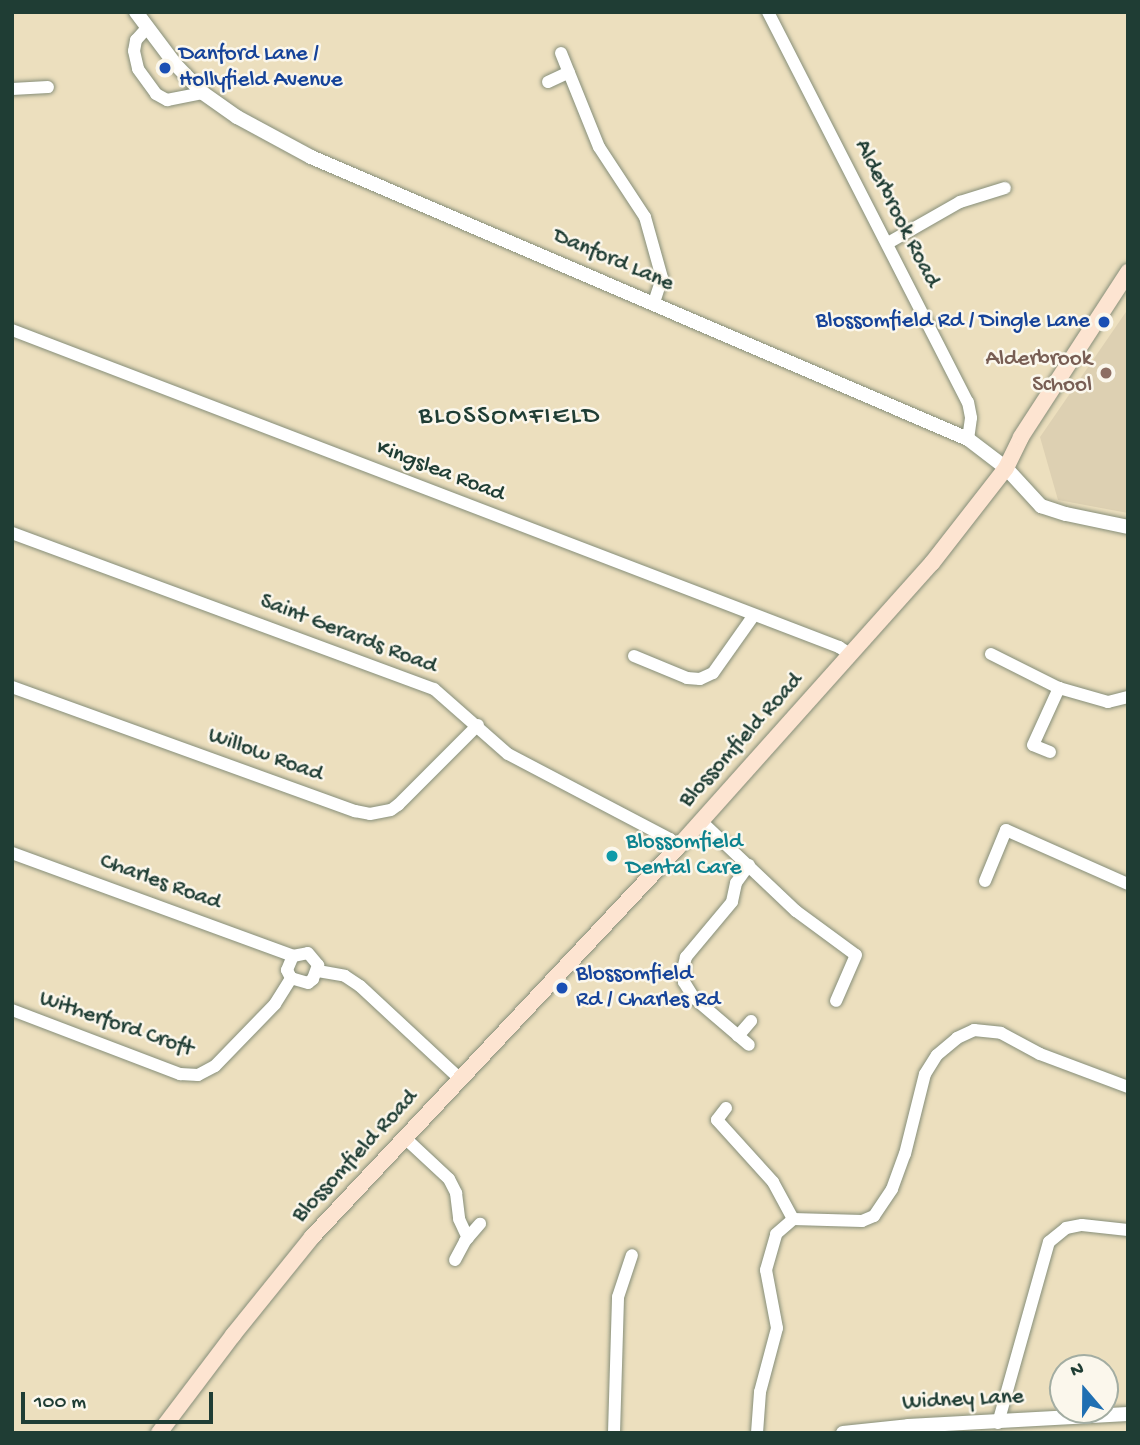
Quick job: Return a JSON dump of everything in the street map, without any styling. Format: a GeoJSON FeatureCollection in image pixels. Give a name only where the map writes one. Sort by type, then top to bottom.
{"type":"FeatureCollection","features":[{"type":"Feature","properties":{"kind":"main road","name":"Blossomfield Road"},"geometry":{"type":"LineString","coordinates":[[159,1433],[312,1237],[677,848],[932,563],[1006,468],[1021,438],[1128,272]]}},
{"type":"Feature","properties":{"kind":"street","name":"Danford Lane"},"geometry":{"type":"LineString","coordinates":[[135,12],[146,29],[203,93],[237,117],[312,157],[654,303],[799,369],[968,439],[1006,468],[1041,506],[1128,527]]}},
{"type":"Feature","properties":{"kind":"street","name":"Alderbrook Road"},"geometry":{"type":"LineString","coordinates":[[768,12],[968,402],[971,418],[968,439]]}},
{"type":"Feature","properties":{"kind":"street"},"geometry":{"type":"LineString","coordinates":[[146,29],[136,40],[134,51],[138,69],[156,93],[167,100],[203,93]]}},
{"type":"Feature","properties":{"kind":"street"},"geometry":{"type":"LineString","coordinates":[[561,53],[599,147],[645,217],[662,278],[654,303]]}},
{"type":"Feature","properties":{"kind":"street"},"geometry":{"type":"LineString","coordinates":[[548,82],[569,72]]}},
{"type":"Feature","properties":{"kind":"street"},"geometry":{"type":"LineString","coordinates":[[12,89],[48,87]]}},
{"type":"Feature","properties":{"kind":"street"},"geometry":{"type":"LineString","coordinates":[[888,243],[960,202],[1005,188]]}},
{"type":"Feature","properties":{"kind":"street","name":"Kingslea Road"},"geometry":{"type":"LineString","coordinates":[[12,330],[839,647],[851,655]]}},
{"type":"Feature","properties":{"kind":"street","name":"Saint Gerards Road"},"geometry":{"type":"LineString","coordinates":[[12,533],[434,689],[508,754],[670,839],[677,848]]}},
{"type":"Feature","properties":{"kind":"street"},"geometry":{"type":"LineString","coordinates":[[634,656],[687,678],[700,679],[713,673],[754,615]]}},
{"type":"Feature","properties":{"kind":"street"},"geometry":{"type":"LineString","coordinates":[[991,654],[1059,688],[1108,702],[1124,699]]}},
{"type":"Feature","properties":{"kind":"street","name":"Willow Road"},"geometry":{"type":"LineString","coordinates":[[12,687],[355,811],[370,814],[391,810],[398,805],[478,726]]}},
{"type":"Feature","properties":{"kind":"street"},"geometry":{"type":"LineString","coordinates":[[1050,752],[1033,746],[1059,688]]}},
{"type":"Feature","properties":{"kind":"street"},"geometry":{"type":"LineString","coordinates":[[701,821],[796,911],[856,955],[836,1001]]}},
{"type":"Feature","properties":{"kind":"street"},"geometry":{"type":"LineString","coordinates":[[985,881],[1006,830],[1128,884]]}},
{"type":"Feature","properties":{"kind":"street","name":"Charles Road"},"geometry":{"type":"LineString","coordinates":[[12,853],[293,956],[308,953],[314,957],[318,971]]}},
{"type":"Feature","properties":{"kind":"street"},"geometry":{"type":"LineString","coordinates":[[749,865],[736,883],[732,902],[687,957],[683,969],[684,982],[694,998],[750,1045]]}},
{"type":"Feature","properties":{"kind":"street"},"geometry":{"type":"LineString","coordinates":[[291,978],[287,970],[293,956]]}},
{"type":"Feature","properties":{"kind":"street","name":"Charles Road"},"geometry":{"type":"LineString","coordinates":[[318,971],[345,976],[360,986],[460,1079]]}},
{"type":"Feature","properties":{"kind":"street","name":"Charles Road"},"geometry":{"type":"LineString","coordinates":[[291,978],[308,982],[318,971]]}},
{"type":"Feature","properties":{"kind":"street","name":"Witherford Croft"},"geometry":{"type":"LineString","coordinates":[[12,1010],[180,1074],[198,1075],[215,1066],[275,1004],[291,978]]}},
{"type":"Feature","properties":{"kind":"street"},"geometry":{"type":"LineString","coordinates":[[738,1036],[751,1021]]}},
{"type":"Feature","properties":{"kind":"street"},"geometry":{"type":"LineString","coordinates":[[758,1433],[760,1392],[777,1328],[766,1269],[776,1234],[793,1219],[862,1221],[874,1216],[892,1189],[905,1154],[926,1074],[937,1055],[957,1038],[974,1030],[1001,1033],[1040,1054],[1128,1087]]}},
{"type":"Feature","properties":{"kind":"street"},"geometry":{"type":"LineString","coordinates":[[726,1108],[717,1120],[773,1182],[793,1219]]}},
{"type":"Feature","properties":{"kind":"street"},"geometry":{"type":"LineString","coordinates":[[405,1138],[449,1179],[456,1193],[459,1219],[468,1238]]}},
{"type":"Feature","properties":{"kind":"street"},"geometry":{"type":"LineString","coordinates":[[455,1260],[480,1224]]}},
{"type":"Feature","properties":{"kind":"street"},"geometry":{"type":"LineString","coordinates":[[998,1423],[1049,1242],[1066,1228],[1082,1225],[1128,1230]]}},
{"type":"Feature","properties":{"kind":"street"},"geometry":{"type":"LineString","coordinates":[[614,1433],[618,1297],[632,1255]]}},
{"type":"Feature","properties":{"kind":"street","name":"Widney Lane"},"geometry":{"type":"LineString","coordinates":[[843,1433],[908,1426],[998,1423],[1128,1413]]}},
{"type":"Feature","properties":{"kind":"shaded area","name":"Alderbrook School"},"geometry":{"type":"Polygon","coordinates":[[[1128,309],[1128,513],[1058,500],[1040,437],[1128,309]]]}},
{"type":"Feature","properties":{"kind":"place","name":"Danford Lane / Hollyfield Avenue"},"geometry":{"type":"Point","coordinates":[165,68]}},
{"type":"Feature","properties":{"kind":"place","name":"Blossomfield Rd / Dingle Lane"},"geometry":{"type":"Point","coordinates":[1104,322]}},
{"type":"Feature","properties":{"kind":"place","name":"Alderbrook School"},"geometry":{"type":"Point","coordinates":[1106,373]}},
{"type":"Feature","properties":{"kind":"place","name":"Blossomfield Dental Care"},"geometry":{"type":"Point","coordinates":[612,856]}},
{"type":"Feature","properties":{"kind":"place","name":"Blossomfield Rd / Charles Rd"},"geometry":{"type":"Point","coordinates":[562,988]}},
{"type":"Feature","properties":{"kind":"district","name":"BLOSSOMFIELD"},"geometry":{"type":"Point","coordinates":[510,418]}}]}
